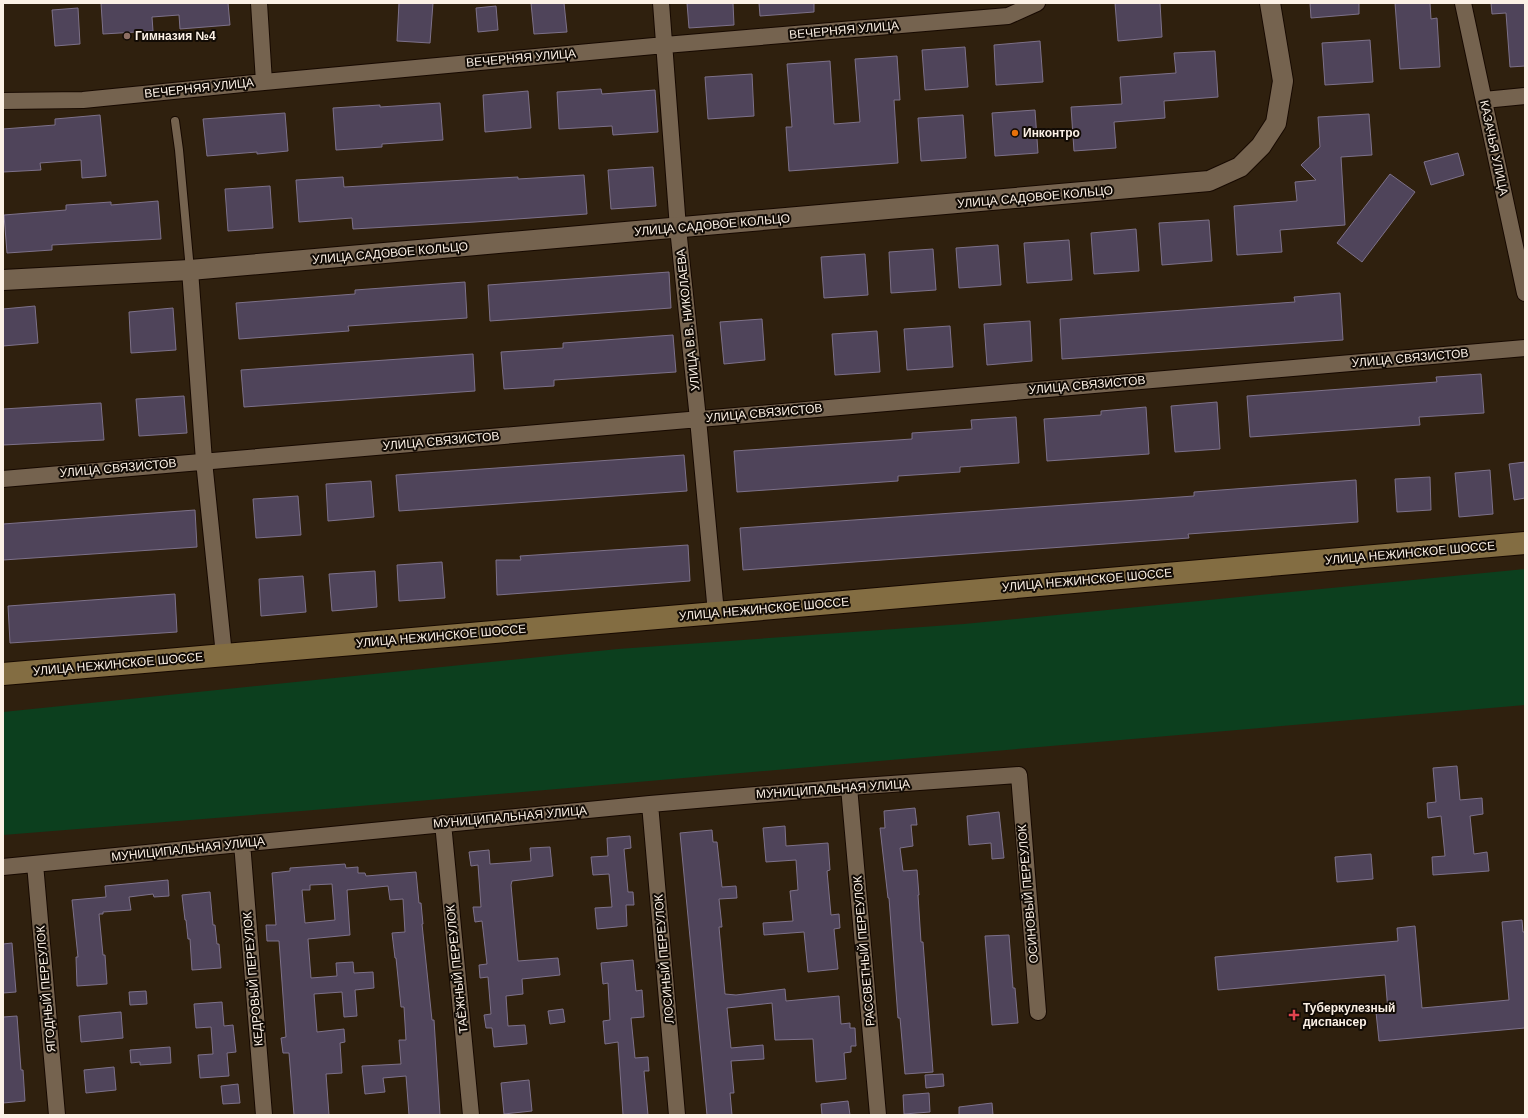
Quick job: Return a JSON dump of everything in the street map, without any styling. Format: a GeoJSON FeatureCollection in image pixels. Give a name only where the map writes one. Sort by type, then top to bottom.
{"type":"FeatureCollection","features":[{"type":"Feature","properties":{"kind":"main road","name":"УЛИЦА НЕЖИНСКОЕ ШОССЕ"},"geometry":{"type":"LineString","coordinates":[[3,674],[716,614],[1525,543]]}},
{"type":"Feature","properties":{"kind":"street"},"geometry":{"type":"LineString","coordinates":[[259,3],[264,82]]}},
{"type":"Feature","properties":{"kind":"street","name":"УЛИЦА В.В. НИКОЛАЕВА"},"geometry":{"type":"LineString","coordinates":[[661,3],[678,228],[716,614]]}},
{"type":"Feature","properties":{"kind":"street","name":"ВЕЧЕРНЯЯ УЛИЦА"},"geometry":{"type":"LineString","coordinates":[[3,101],[83,100],[665,45],[1008,16],[1037,3]]}},
{"type":"Feature","properties":{"kind":"street","name":"УЛИЦА САДОВОЕ КОЛЬЦО"},"geometry":{"type":"LineString","coordinates":[[3,280],[190,270],[1209,181],[1240,167],[1261,146],[1276,123],[1282,81],[1270,3]]}},
{"type":"Feature","properties":{"kind":"street","name":"КАЗАЧЬЯ УЛИЦА"},"geometry":{"type":"LineString","coordinates":[[1463,3],[1525,293]]}},
{"type":"Feature","properties":{"kind":"street"},"geometry":{"type":"LineString","coordinates":[[1484,100],[1525,96]]}},
{"type":"Feature","properties":{"kind":"street"},"geometry":{"type":"LineString","coordinates":[[190,270],[204,461],[224,655]]}},
{"type":"Feature","properties":{"kind":"street","name":"УЛИЦА СВЯЗИСТОВ"},"geometry":{"type":"LineString","coordinates":[[3,479],[1525,348]]}},
{"type":"Feature","properties":{"kind":"street","name":"МУНИЦИПАЛЬНАЯ УЛИЦА"},"geometry":{"type":"LineString","coordinates":[[3,867],[650,804],[849,787],[1018,775]]}},
{"type":"Feature","properties":{"kind":"street","name":"ОСИНОВЫЙ ПЕРЕУЛОК"},"geometry":{"type":"LineString","coordinates":[[1018,775],[1038,1012]]}},
{"type":"Feature","properties":{"kind":"street","name":"РАССВЕТНЫЙ ПЕРЕУЛОК"},"geometry":{"type":"LineString","coordinates":[[849,787],[878,1115]]}},
{"type":"Feature","properties":{"kind":"street","name":"ЛОСИНЫЙ ПЕРЕУЛОК"},"geometry":{"type":"LineString","coordinates":[[650,804],[677,1115]]}},
{"type":"Feature","properties":{"kind":"street","name":"ТАЁЖНЫЙ ПЕРЕУЛОК"},"geometry":{"type":"LineString","coordinates":[[443,824],[472,1115]]}},
{"type":"Feature","properties":{"kind":"street","name":"КЕДРОВЫЙ ПЕРЕУЛОК"},"geometry":{"type":"LineString","coordinates":[[242,843],[264,1115]]}},
{"type":"Feature","properties":{"kind":"street","name":"ЯГОДНЫЙ ПЕРЕУЛОК"},"geometry":{"type":"LineString","coordinates":[[35,864],[57,1115]]}},
{"type":"Feature","properties":{"kind":"lane"},"geometry":{"type":"LineString","coordinates":[[175,121],[190,270]]}},
{"type":"Feature","properties":{"kind":"green space"},"geometry":{"type":"Polygon","coordinates":[[[1525,569],[1525,705],[302,811],[3,835],[3,712],[618,649],[964,624],[1525,569]]]}},
{"type":"Feature","properties":{"kind":"building"},"geometry":{"type":"Polygon","coordinates":[[[101,3],[228,3],[230,25],[180,29],[179,15],[152,17],[153,31],[103,34],[101,3]]]}},
{"type":"Feature","properties":{"kind":"building"},"geometry":{"type":"Polygon","coordinates":[[[399,3],[433,3],[430,43],[397,41],[399,3]]]}},
{"type":"Feature","properties":{"kind":"building"},"geometry":{"type":"Polygon","coordinates":[[[531,3],[564,3],[567,32],[534,34],[531,3]]]}},
{"type":"Feature","properties":{"kind":"building"},"geometry":{"type":"Polygon","coordinates":[[[687,3],[733,3],[734,25],[689,28],[687,3]]]}},
{"type":"Feature","properties":{"kind":"building"},"geometry":{"type":"Polygon","coordinates":[[[759,3],[814,3],[814,12],[760,16],[759,3]]]}},
{"type":"Feature","properties":{"kind":"building"},"geometry":{"type":"Polygon","coordinates":[[[1115,3],[1160,3],[1162,37],[1118,41],[1115,3]]]}},
{"type":"Feature","properties":{"kind":"building"},"geometry":{"type":"Polygon","coordinates":[[[1310,3],[1359,3],[1359,14],[1311,18],[1310,3]]]}},
{"type":"Feature","properties":{"kind":"building"},"geometry":{"type":"Polygon","coordinates":[[[1395,3],[1430,3],[1431,19],[1437,18],[1440,67],[1400,69],[1395,3]]]}},
{"type":"Feature","properties":{"kind":"building"},"geometry":{"type":"Polygon","coordinates":[[[1491,3],[1525,3],[1525,66],[1510,67],[1506,13],[1492,14],[1491,3]]]}},
{"type":"Feature","properties":{"kind":"building"},"geometry":{"type":"Polygon","coordinates":[[[496,6],[498,30],[478,32],[476,8],[496,6]]]}},
{"type":"Feature","properties":{"kind":"building"},"geometry":{"type":"Polygon","coordinates":[[[78,8],[80,44],[55,46],[52,10],[78,8]]]}},
{"type":"Feature","properties":{"kind":"building"},"geometry":{"type":"Polygon","coordinates":[[[1370,40],[1373,82],[1325,85],[1322,43],[1370,40]]]}},
{"type":"Feature","properties":{"kind":"building"},"geometry":{"type":"Polygon","coordinates":[[[1040,41],[1043,82],[996,85],[994,45],[1040,41]]]}},
{"type":"Feature","properties":{"kind":"building"},"geometry":{"type":"Polygon","coordinates":[[[965,47],[968,87],[925,90],[922,50],[965,47]]]}},
{"type":"Feature","properties":{"kind":"building"},"geometry":{"type":"Polygon","coordinates":[[[1215,51],[1218,97],[1164,101],[1165,118],[1114,122],[1116,148],[1074,151],[1071,107],[1122,104],[1120,77],[1176,73],[1174,53],[1215,51]]]}},
{"type":"Feature","properties":{"kind":"building"},"geometry":{"type":"Polygon","coordinates":[[[897,56],[900,100],[894,100],[898,163],[789,171],[786,127],[792,127],[787,64],[830,61],[834,124],[860,122],[855,59],[897,56]]]}},
{"type":"Feature","properties":{"kind":"building"},"geometry":{"type":"Polygon","coordinates":[[[752,74],[754,116],[708,119],[705,77],[752,74]]]}},
{"type":"Feature","properties":{"kind":"building"},"geometry":{"type":"Polygon","coordinates":[[[601,89],[602,94],[655,90],[658,132],[613,135],[612,126],[559,129],[557,92],[601,89]]]}},
{"type":"Feature","properties":{"kind":"building"},"geometry":{"type":"Polygon","coordinates":[[[528,91],[531,128],[485,132],[483,95],[528,91]]]}},
{"type":"Feature","properties":{"kind":"building"},"geometry":{"type":"Polygon","coordinates":[[[440,103],[443,140],[382,144],[382,147],[336,150],[333,108],[440,103]]]}},
{"type":"Feature","properties":{"kind":"building","name":"Инконтро"},"geometry":{"type":"Polygon","coordinates":[[[1035,110],[1038,153],[995,156],[992,113],[1035,110]]]}},
{"type":"Feature","properties":{"kind":"building"},"geometry":{"type":"Polygon","coordinates":[[[285,113],[288,151],[207,156],[203,119],[285,113]]]}},
{"type":"Feature","properties":{"kind":"building"},"geometry":{"type":"Polygon","coordinates":[[[1369,114],[1372,155],[1341,157],[1345,225],[1280,230],[1282,252],[1237,255],[1234,206],[1297,201],[1295,182],[1316,180],[1301,165],[1320,147],[1318,117],[1369,114]]]}},
{"type":"Feature","properties":{"kind":"building"},"geometry":{"type":"Polygon","coordinates":[[[100,115],[106,176],[82,178],[81,160],[40,163],[41,170],[3,172],[3,129],[55,125],[55,119],[100,115]]]}},
{"type":"Feature","properties":{"kind":"building"},"geometry":{"type":"Polygon","coordinates":[[[963,115],[966,158],[921,161],[918,118],[963,115]]]}},
{"type":"Feature","properties":{"kind":"building"},"geometry":{"type":"Polygon","coordinates":[[[1458,153],[1464,175],[1431,185],[1424,162],[1458,153]]]}},
{"type":"Feature","properties":{"kind":"building"},"geometry":{"type":"Polygon","coordinates":[[[653,167],[656,206],[611,209],[608,170],[653,167]]]}},
{"type":"Feature","properties":{"kind":"building"},"geometry":{"type":"Polygon","coordinates":[[[1390,174],[1415,192],[1362,262],[1337,243],[1390,174]]]}},
{"type":"Feature","properties":{"kind":"building"},"geometry":{"type":"Polygon","coordinates":[[[584,175],[587,214],[353,229],[352,218],[299,222],[296,180],[343,177],[344,187],[518,177],[518,179],[584,175]]]}},
{"type":"Feature","properties":{"kind":"building"},"geometry":{"type":"Polygon","coordinates":[[[270,186],[273,228],[228,231],[225,189],[270,186]]]}},
{"type":"Feature","properties":{"kind":"building"},"geometry":{"type":"Polygon","coordinates":[[[158,201],[161,239],[52,245],[52,250],[7,253],[4,215],[66,210],[66,205],[111,202],[111,205],[158,201]]]}},
{"type":"Feature","properties":{"kind":"building"},"geometry":{"type":"Polygon","coordinates":[[[1209,220],[1212,261],[1162,265],[1159,223],[1209,220]]]}},
{"type":"Feature","properties":{"kind":"building"},"geometry":{"type":"Polygon","coordinates":[[[1136,229],[1139,271],[1094,274],[1091,233],[1136,229]]]}},
{"type":"Feature","properties":{"kind":"building"},"geometry":{"type":"Polygon","coordinates":[[[1069,240],[1072,280],[1027,283],[1024,243],[1069,240]]]}},
{"type":"Feature","properties":{"kind":"building"},"geometry":{"type":"Polygon","coordinates":[[[998,245],[1001,285],[959,288],[956,248],[998,245]]]}},
{"type":"Feature","properties":{"kind":"building"},"geometry":{"type":"Polygon","coordinates":[[[933,249],[936,290],[891,293],[889,252],[933,249]]]}},
{"type":"Feature","properties":{"kind":"building"},"geometry":{"type":"Polygon","coordinates":[[[865,254],[868,295],[824,298],[821,257],[865,254]]]}},
{"type":"Feature","properties":{"kind":"building"},"geometry":{"type":"Polygon","coordinates":[[[669,272],[671,308],[490,321],[488,285],[669,272]]]}},
{"type":"Feature","properties":{"kind":"building"},"geometry":{"type":"Polygon","coordinates":[[[465,282],[467,318],[348,326],[349,331],[239,339],[236,303],[355,294],[355,290],[465,282]]]}},
{"type":"Feature","properties":{"kind":"building"},"geometry":{"type":"Polygon","coordinates":[[[1340,293],[1343,340],[1062,359],[1060,319],[1295,302],[1294,297],[1340,293]]]}},
{"type":"Feature","properties":{"kind":"building"},"geometry":{"type":"Polygon","coordinates":[[[35,306],[38,343],[3,346],[3,309],[35,306]]]}},
{"type":"Feature","properties":{"kind":"building"},"geometry":{"type":"Polygon","coordinates":[[[173,308],[176,350],[131,353],[129,312],[173,308]]]}},
{"type":"Feature","properties":{"kind":"building"},"geometry":{"type":"Polygon","coordinates":[[[762,319],[765,360],[724,364],[720,322],[762,319]]]}},
{"type":"Feature","properties":{"kind":"building"},"geometry":{"type":"Polygon","coordinates":[[[1030,321],[1032,361],[987,365],[984,324],[1030,321]]]}},
{"type":"Feature","properties":{"kind":"building"},"geometry":{"type":"Polygon","coordinates":[[[950,326],[953,367],[907,370],[904,329],[950,326]]]}},
{"type":"Feature","properties":{"kind":"building"},"geometry":{"type":"Polygon","coordinates":[[[877,331],[880,372],[835,375],[832,334],[877,331]]]}},
{"type":"Feature","properties":{"kind":"building"},"geometry":{"type":"Polygon","coordinates":[[[673,335],[676,372],[554,380],[554,386],[504,389],[501,352],[563,348],[563,343],[673,335]]]}},
{"type":"Feature","properties":{"kind":"building"},"geometry":{"type":"Polygon","coordinates":[[[473,354],[475,391],[244,407],[241,370],[473,354]]]}},
{"type":"Feature","properties":{"kind":"building"},"geometry":{"type":"Polygon","coordinates":[[[1481,374],[1484,413],[1419,417],[1420,425],[1250,437],[1247,396],[1437,382],[1436,377],[1481,374]]]}},
{"type":"Feature","properties":{"kind":"building"},"geometry":{"type":"Polygon","coordinates":[[[184,396],[187,433],[139,436],[136,399],[184,396]]]}},
{"type":"Feature","properties":{"kind":"building"},"geometry":{"type":"Polygon","coordinates":[[[1217,402],[1220,449],[1175,452],[1171,406],[1217,402]]]}},
{"type":"Feature","properties":{"kind":"building"},"geometry":{"type":"Polygon","coordinates":[[[101,403],[104,440],[3,445],[3,409],[101,403]]]}},
{"type":"Feature","properties":{"kind":"building"},"geometry":{"type":"Polygon","coordinates":[[[1146,407],[1149,454],[1047,461],[1044,419],[1101,415],[1101,411],[1146,407]]]}},
{"type":"Feature","properties":{"kind":"building"},"geometry":{"type":"Polygon","coordinates":[[[1016,417],[1019,463],[960,467],[960,472],[898,476],[898,481],[737,492],[734,451],[912,439],[912,433],[972,429],[971,420],[1016,417]]]}},
{"type":"Feature","properties":{"kind":"building"},"geometry":{"type":"Polygon","coordinates":[[[684,455],[687,491],[399,511],[396,475],[684,455]]]}},
{"type":"Feature","properties":{"kind":"building"},"geometry":{"type":"Polygon","coordinates":[[[1525,462],[1525,498],[1514,500],[1509,464],[1525,462]]]}},
{"type":"Feature","properties":{"kind":"building"},"geometry":{"type":"Polygon","coordinates":[[[1490,470],[1493,514],[1459,517],[1455,473],[1490,470]]]}},
{"type":"Feature","properties":{"kind":"building"},"geometry":{"type":"Polygon","coordinates":[[[1430,477],[1431,510],[1397,512],[1395,479],[1430,477]]]}},
{"type":"Feature","properties":{"kind":"building"},"geometry":{"type":"Polygon","coordinates":[[[1356,480],[1358,522],[1188,534],[1189,538],[743,570],[740,528],[1194,496],[1194,492],[1356,480]]]}},
{"type":"Feature","properties":{"kind":"building"},"geometry":{"type":"Polygon","coordinates":[[[371,481],[374,517],[328,521],[326,484],[371,481]]]}},
{"type":"Feature","properties":{"kind":"building"},"geometry":{"type":"Polygon","coordinates":[[[298,496],[301,535],[256,538],[253,499],[298,496]]]}},
{"type":"Feature","properties":{"kind":"building"},"geometry":{"type":"Polygon","coordinates":[[[195,510],[197,547],[3,560],[3,524],[195,510]]]}},
{"type":"Feature","properties":{"kind":"building"},"geometry":{"type":"Polygon","coordinates":[[[688,545],[690,581],[497,595],[496,560],[521,560],[520,556],[688,545]]]}},
{"type":"Feature","properties":{"kind":"building"},"geometry":{"type":"Polygon","coordinates":[[[442,562],[445,598],[399,601],[397,565],[442,562]]]}},
{"type":"Feature","properties":{"kind":"building"},"geometry":{"type":"Polygon","coordinates":[[[375,571],[377,607],[332,611],[329,574],[375,571]]]}},
{"type":"Feature","properties":{"kind":"building"},"geometry":{"type":"Polygon","coordinates":[[[303,576],[306,612],[261,616],[259,579],[303,576]]]}},
{"type":"Feature","properties":{"kind":"building"},"geometry":{"type":"Polygon","coordinates":[[[175,594],[177,632],[10,643],[8,606],[175,594]]]}},
{"type":"Feature","properties":{"kind":"building"},"geometry":{"type":"Polygon","coordinates":[[[1457,766],[1460,800],[1482,798],[1483,814],[1470,816],[1474,854],[1487,852],[1489,871],[1433,875],[1432,857],[1445,856],[1441,816],[1428,818],[1427,803],[1436,802],[1433,768],[1457,766]]]}},
{"type":"Feature","properties":{"kind":"building"},"geometry":{"type":"Polygon","coordinates":[[[915,808],[917,825],[911,825],[913,846],[900,848],[903,871],[917,870],[921,942],[923,942],[933,1072],[905,1074],[900,1018],[898,1018],[889,898],[880,828],[885,828],[884,811],[915,808]]]}},
{"type":"Feature","properties":{"kind":"building"},"geometry":{"type":"Polygon","coordinates":[[[999,812],[1004,858],[992,859],[991,843],[969,845],[967,816],[999,812]]]}},
{"type":"Feature","properties":{"kind":"building"},"geometry":{"type":"Polygon","coordinates":[[[785,826],[786,846],[828,843],[830,870],[827,871],[831,915],[839,914],[840,928],[834,929],[838,969],[808,972],[804,932],[764,935],[763,923],[793,921],[790,891],[798,890],[796,860],[766,862],[763,828],[785,826]]]}},
{"type":"Feature","properties":{"kind":"building"},"geometry":{"type":"Polygon","coordinates":[[[712,830],[713,842],[717,842],[722,887],[736,886],[737,898],[719,899],[722,927],[719,927],[725,994],[736,995],[785,989],[786,1001],[839,996],[841,1024],[850,1023],[850,1028],[855,1028],[856,1046],[851,1046],[851,1052],[844,1053],[846,1079],[816,1082],[813,1039],[775,1040],[772,1003],[727,1008],[731,1048],[763,1045],[764,1059],[731,1061],[734,1093],[730,1093],[732,1115],[707,1115],[680,833],[712,830]]]}},
{"type":"Feature","properties":{"kind":"building"},"geometry":{"type":"Polygon","coordinates":[[[630,836],[631,848],[624,849],[628,892],[633,892],[634,905],[626,905],[627,926],[597,929],[595,908],[612,907],[609,874],[593,875],[591,857],[608,856],[607,838],[630,836]]]}},
{"type":"Feature","properties":{"kind":"building"},"geometry":{"type":"Polygon","coordinates":[[[550,847],[553,876],[512,881],[511,885],[518,961],[558,958],[560,975],[522,979],[523,994],[506,996],[508,1026],[525,1025],[527,1044],[494,1047],[492,1028],[486,1028],[484,1015],[491,1014],[488,977],[480,978],[479,965],[487,964],[482,921],[475,922],[473,907],[481,907],[478,865],[471,866],[469,852],[489,850],[490,864],[531,861],[530,848],[550,847]]]}},
{"type":"Feature","properties":{"kind":"building"},"geometry":{"type":"Polygon","coordinates":[[[1371,854],[1373,879],[1337,882],[1335,857],[1371,854]]]}},
{"type":"Feature","properties":{"kind":"building"},"geometry":{"type":"Polygon","coordinates":[[[345,864],[346,868],[358,867],[358,873],[365,873],[366,876],[416,872],[419,903],[421,903],[432,1020],[434,1020],[440,1115],[409,1115],[406,1076],[383,1078],[385,1092],[365,1094],[362,1066],[401,1064],[399,1040],[406,1040],[404,1007],[401,1007],[392,933],[405,932],[403,899],[390,900],[388,886],[347,890],[350,935],[308,939],[311,978],[337,976],[336,963],[353,962],[354,973],[373,972],[374,988],[355,990],[357,1016],[344,1017],[342,992],[314,994],[317,1032],[344,1029],[345,1042],[340,1043],[342,1073],[326,1074],[329,1115],[294,1115],[289,1053],[283,1053],[281,1038],[286,1037],[279,941],[267,941],[266,925],[276,925],[272,873],[290,871],[290,868],[345,864]],[[332,884],[310,885],[310,890],[302,890],[305,923],[335,920],[332,884]]]}},
{"type":"Feature","properties":{"kind":"building"},"geometry":{"type":"Polygon","coordinates":[[[168,880],[169,896],[154,897],[153,894],[129,897],[131,910],[103,912],[103,914],[99,914],[103,955],[105,955],[107,984],[77,986],[76,957],[78,957],[72,900],[106,897],[105,886],[168,880]]]}},
{"type":"Feature","properties":{"kind":"building"},"geometry":{"type":"Polygon","coordinates":[[[210,892],[213,925],[215,925],[217,944],[219,944],[221,968],[192,970],[190,939],[188,939],[182,895],[210,892]]]}},
{"type":"Feature","properties":{"kind":"building"},"geometry":{"type":"Polygon","coordinates":[[[1522,920],[1523,932],[1525,932],[1525,1028],[1379,1041],[1376,1012],[1388,1011],[1385,975],[1218,990],[1215,957],[1398,941],[1397,928],[1415,926],[1422,1008],[1509,1000],[1502,922],[1522,920]]]}},
{"type":"Feature","properties":{"kind":"building"},"geometry":{"type":"Polygon","coordinates":[[[1009,935],[1013,988],[1015,988],[1018,1023],[992,1025],[985,936],[1009,935]]]}},
{"type":"Feature","properties":{"kind":"building"},"geometry":{"type":"Polygon","coordinates":[[[12,943],[16,992],[3,993],[3,944],[12,943]]]}},
{"type":"Feature","properties":{"kind":"building"},"geometry":{"type":"Polygon","coordinates":[[[633,960],[636,991],[642,990],[644,1017],[631,1018],[635,1058],[648,1057],[649,1071],[644,1071],[648,1115],[623,1115],[618,1042],[605,1044],[603,1021],[610,1020],[608,983],[603,984],[601,963],[633,960]]]}},
{"type":"Feature","properties":{"kind":"building"},"geometry":{"type":"Polygon","coordinates":[[[146,991],[147,1004],[130,1005],[129,992],[146,991]]]}},
{"type":"Feature","properties":{"kind":"building"},"geometry":{"type":"Polygon","coordinates":[[[222,1002],[224,1026],[233,1025],[236,1052],[227,1053],[229,1076],[200,1078],[198,1055],[213,1054],[211,1027],[196,1028],[194,1004],[222,1002]]]}},
{"type":"Feature","properties":{"kind":"building"},"geometry":{"type":"Polygon","coordinates":[[[563,1009],[565,1022],[550,1024],[548,1011],[563,1009]]]}},
{"type":"Feature","properties":{"kind":"building"},"geometry":{"type":"Polygon","coordinates":[[[121,1012],[123,1038],[81,1042],[79,1016],[121,1012]]]}},
{"type":"Feature","properties":{"kind":"building"},"geometry":{"type":"Polygon","coordinates":[[[17,1016],[25,1101],[3,1103],[3,1017],[17,1016]]]}},
{"type":"Feature","properties":{"kind":"building"},"geometry":{"type":"Polygon","coordinates":[[[170,1047],[171,1063],[140,1065],[140,1062],[131,1063],[130,1050],[170,1047]]]}},
{"type":"Feature","properties":{"kind":"building"},"geometry":{"type":"Polygon","coordinates":[[[114,1067],[116,1090],[86,1093],[84,1070],[114,1067]]]}},
{"type":"Feature","properties":{"kind":"building"},"geometry":{"type":"Polygon","coordinates":[[[943,1074],[944,1086],[926,1088],[925,1075],[943,1074]]]}},
{"type":"Feature","properties":{"kind":"building"},"geometry":{"type":"Polygon","coordinates":[[[529,1080],[532,1111],[504,1114],[501,1083],[529,1080]]]}},
{"type":"Feature","properties":{"kind":"building"},"geometry":{"type":"Polygon","coordinates":[[[238,1084],[240,1103],[223,1104],[221,1086],[238,1084]]]}},
{"type":"Feature","properties":{"kind":"building"},"geometry":{"type":"Polygon","coordinates":[[[929,1093],[930,1112],[904,1114],[903,1095],[929,1093]]]}},
{"type":"Feature","properties":{"kind":"building"},"geometry":{"type":"Polygon","coordinates":[[[848,1101],[850,1115],[822,1115],[821,1104],[848,1101]]]}},
{"type":"Feature","properties":{"kind":"building"},"geometry":{"type":"Polygon","coordinates":[[[992,1103],[993,1115],[959,1115],[959,1107],[992,1103]]]}},
{"type":"Feature","properties":{"kind":"place","name":"Гимназия №4"},"geometry":{"type":"Point","coordinates":[127,36]}},
{"type":"Feature","properties":{"kind":"place","name":"Инконтро"},"geometry":{"type":"Point","coordinates":[1015,133]}},
{"type":"Feature","properties":{"kind":"place","name":"Туберкулезный диспансер"},"geometry":{"type":"Point","coordinates":[1294,1015]}}]}
